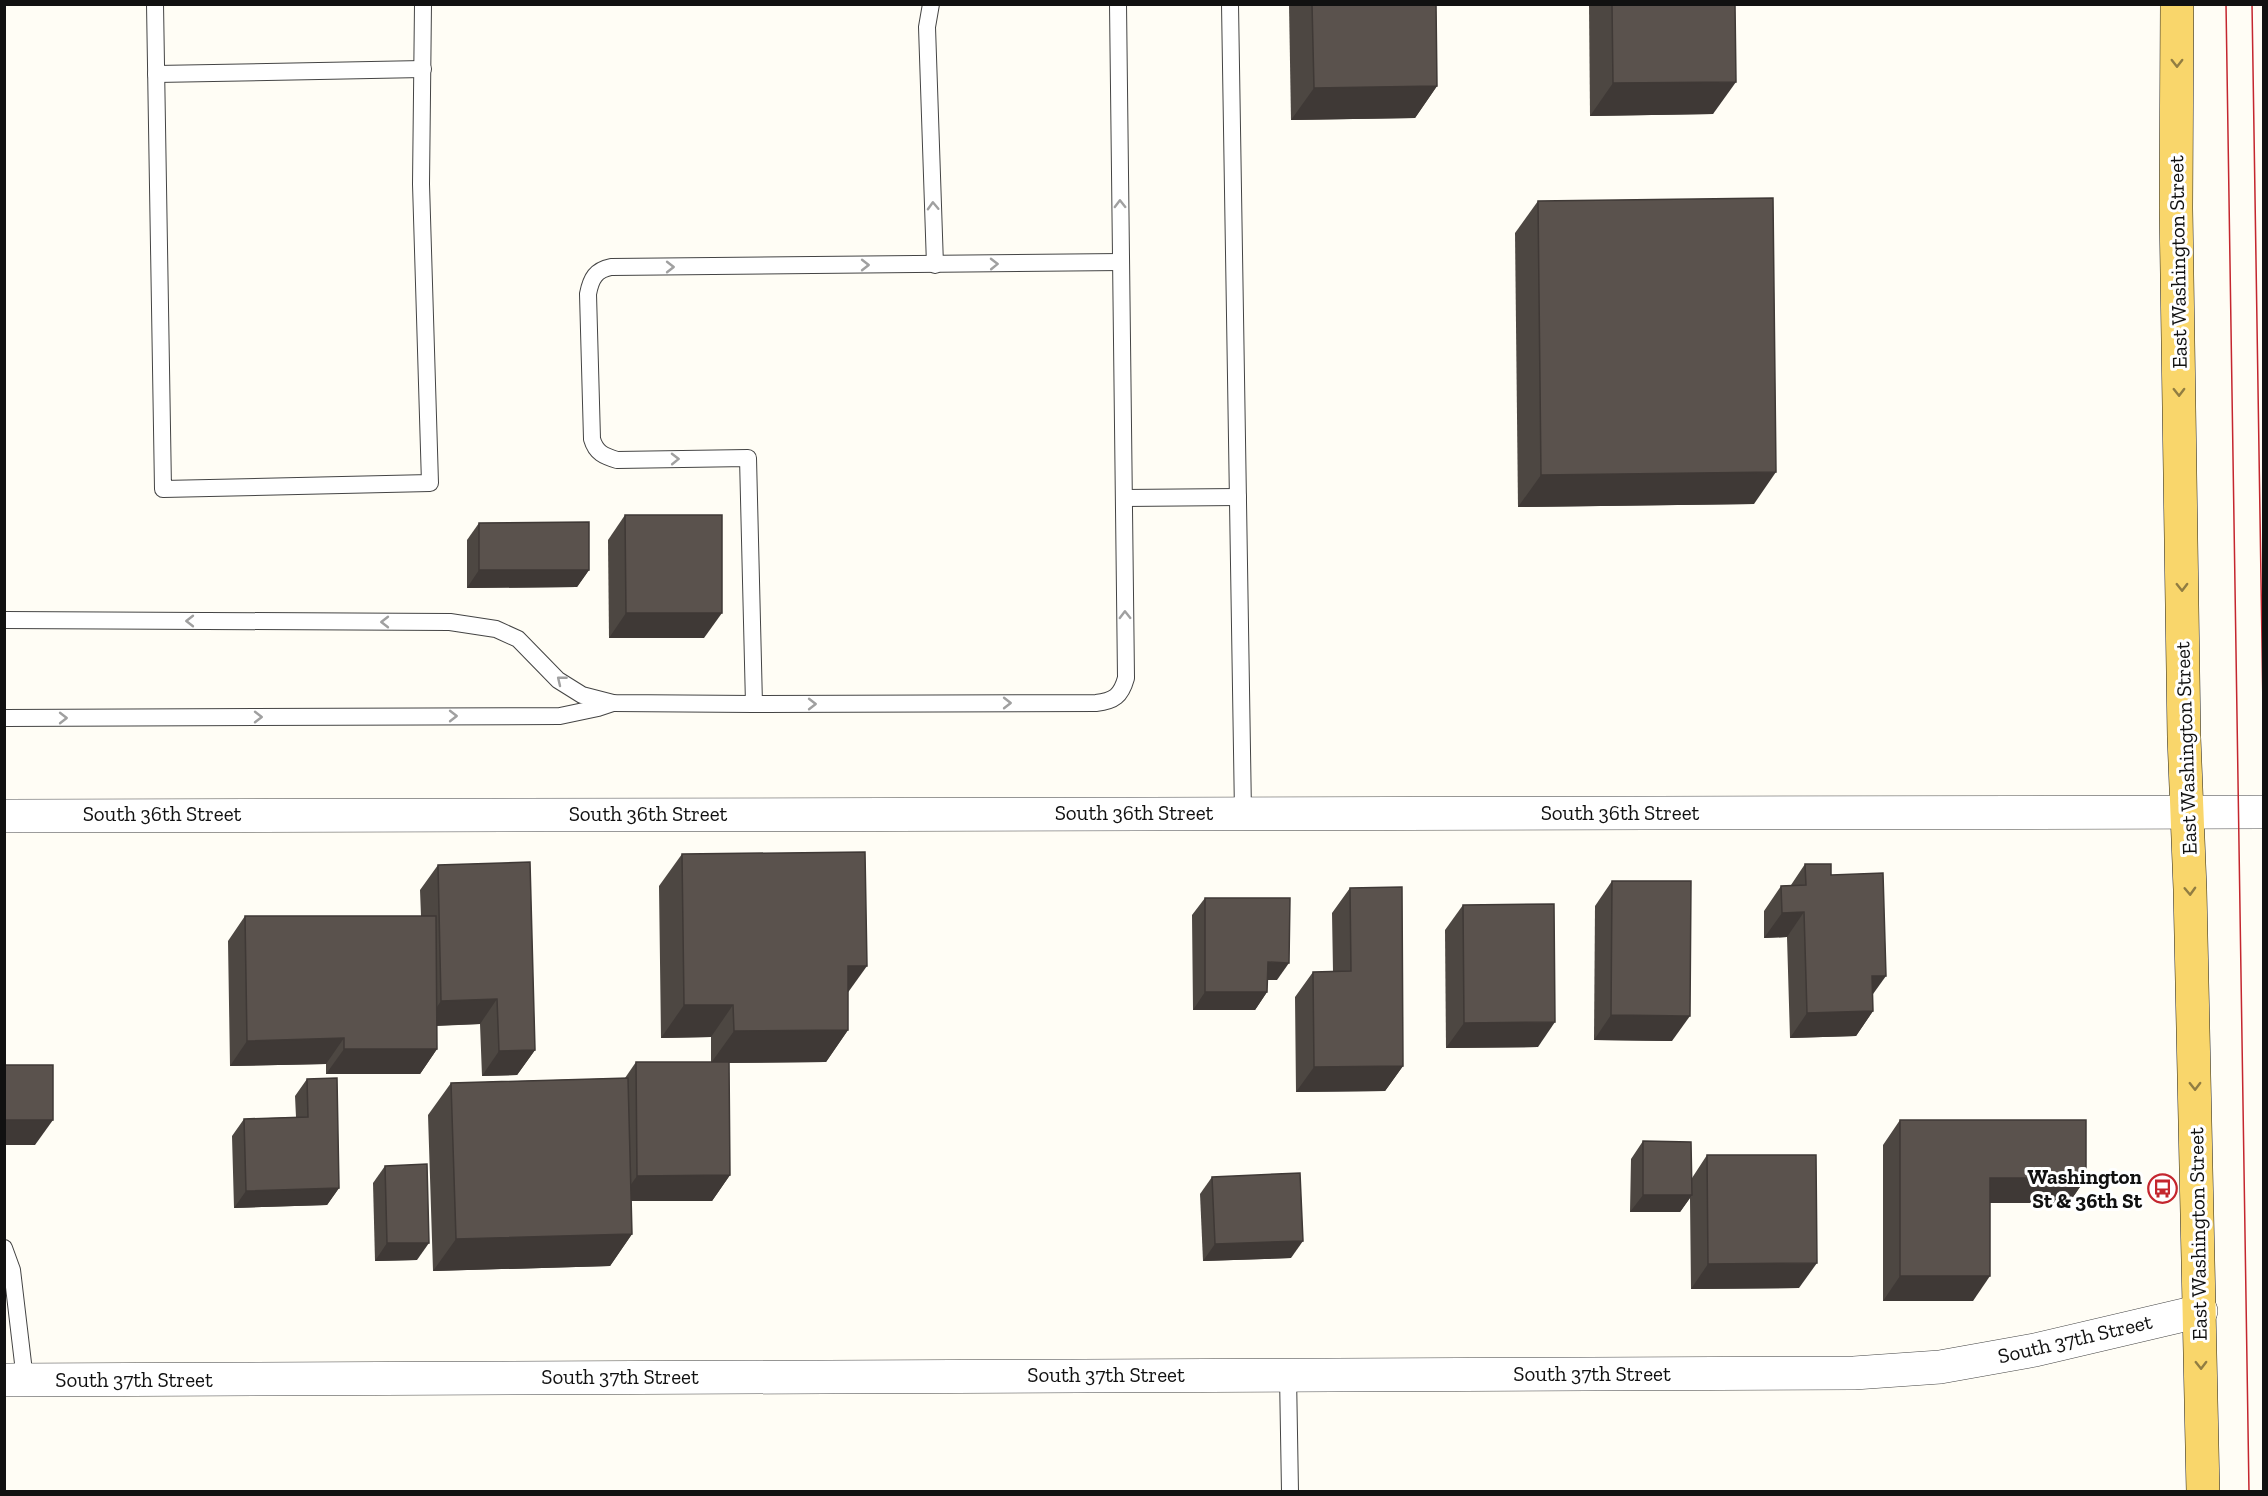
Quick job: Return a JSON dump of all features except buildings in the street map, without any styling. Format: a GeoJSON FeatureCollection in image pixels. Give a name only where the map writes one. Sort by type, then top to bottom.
{"type":"FeatureCollection","features":[{"type":"Feature","properties":{"kind":"main road","name":"East Washington Street"},"geometry":{"type":"LineString","coordinates":[[2177,4],[2176,208],[2203,1491]]}},
{"type":"Feature","properties":{"kind":"street","name":"South 36th Street"},"geometry":{"type":"LineString","coordinates":[[4,816],[2264,812]]}},
{"type":"Feature","properties":{"kind":"street","name":"South 37th Street"},"geometry":{"type":"LineString","coordinates":[[15,1380],[1854,1373],[1940,1367],[2024,1352],[2200,1311]]}},
{"type":"Feature","properties":{"kind":"lane"},"geometry":{"type":"LineString","coordinates":[[155,4],[163,489],[430,483],[421,184],[423,4]]}},
{"type":"Feature","properties":{"kind":"lane"},"geometry":{"type":"LineString","coordinates":[[4,620],[439,622],[479,625],[496,629],[518,639],[558,680],[582,694],[613,703],[754,705],[1109,701],[1119,695],[1126,678],[1118,4]]}},
{"type":"Feature","properties":{"kind":"lane"},"geometry":{"type":"LineString","coordinates":[[1230,4],[1243,813]]}},
{"type":"Feature","properties":{"kind":"lane"},"geometry":{"type":"LineString","coordinates":[[930,9],[927,27],[935,265]]}},
{"type":"Feature","properties":{"kind":"lane"},"geometry":{"type":"LineString","coordinates":[[156,74],[423,69]]}},
{"type":"Feature","properties":{"kind":"lane"},"geometry":{"type":"LineString","coordinates":[[754,705],[748,458],[617,460],[595,449],[592,439],[588,294],[590,282],[595,274],[611,267],[1121,262]]}},
{"type":"Feature","properties":{"kind":"lane"},"geometry":{"type":"LineString","coordinates":[[1124,498],[1238,497]]}},
{"type":"Feature","properties":{"kind":"lane"},"geometry":{"type":"LineString","coordinates":[[4,718],[560,716],[613,703]]}},
{"type":"Feature","properties":{"kind":"lane"},"geometry":{"type":"LineString","coordinates":[[4,1248],[12,1270],[15,1380]]}},
{"type":"Feature","properties":{"kind":"lane"},"geometry":{"type":"LineString","coordinates":[[1288,1375],[1290,1491]]}},
{"type":"Feature","properties":{"kind":"tram line"},"geometry":{"type":"LineString","coordinates":[[2226,4],[2249,1492]]}},
{"type":"Feature","properties":{"kind":"tram line"},"geometry":{"type":"LineString","coordinates":[[2252,4],[2264,772]]}},
{"type":"Feature","properties":{"kind":"place","name":"Washington St & 36th St"},"geometry":{"type":"Point","coordinates":[2163,1189]}}]}
